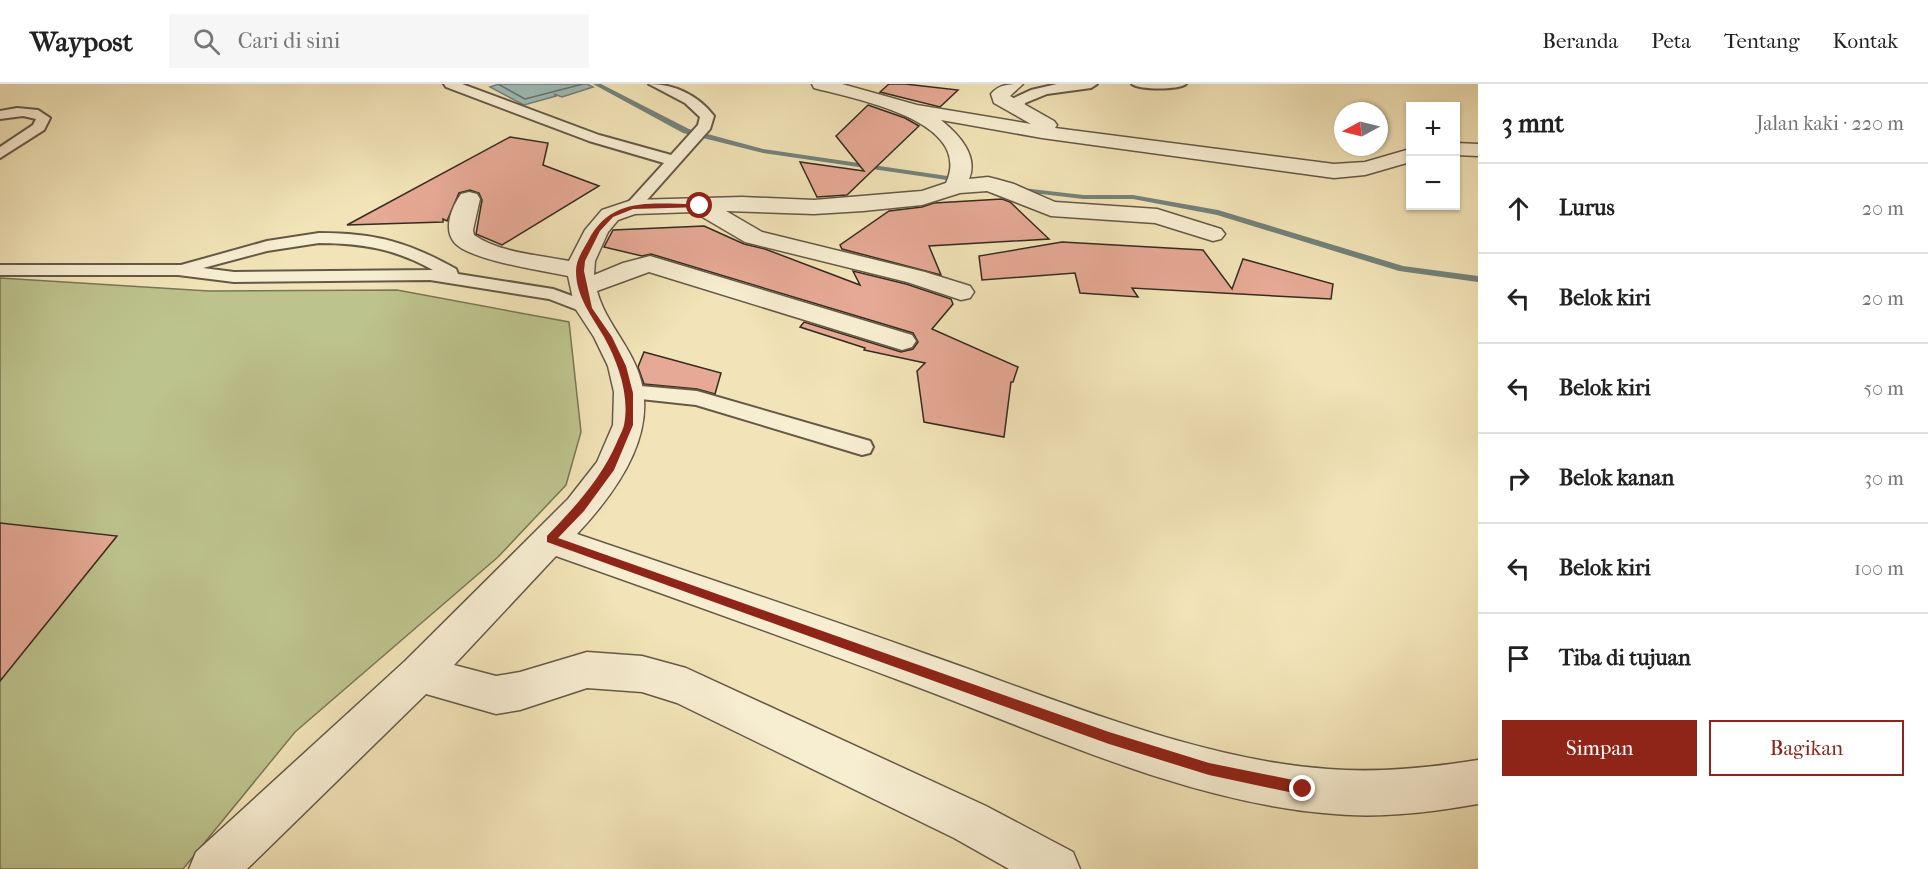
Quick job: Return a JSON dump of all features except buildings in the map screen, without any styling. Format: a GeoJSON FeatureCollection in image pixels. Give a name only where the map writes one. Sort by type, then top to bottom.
{"type":"FeatureCollection","features":[{"type":"Feature","properties":{"kind":"street"},"geometry":{"type":"LineString","coordinates":[[821,84],[911,109],[1064,134],[1334,171],[1370,170],[1407,156]]}},
{"type":"Feature","properties":{"kind":"street"},"geometry":{"type":"LineString","coordinates":[[1014,84],[999,97],[1064,134]]}},
{"type":"Feature","properties":{"kind":"street"},"geometry":{"type":"LineString","coordinates":[[911,109],[951,138],[959,155],[962,171],[955,187]]}},
{"type":"Feature","properties":{"kind":"street"},"geometry":{"type":"LineString","coordinates":[[1460,149],[1478,150]]}},
{"type":"Feature","properties":{"kind":"street"},"geometry":{"type":"LineString","coordinates":[[213,869],[419,674],[580,508],[611,468],[629,425],[629,393],[622,366],[584,289],[582,261],[597,230],[610,215],[632,207],[863,204],[922,198],[955,187],[988,184],[1006,189],[1051,209],[1157,216],[1213,234]]}},
{"type":"Feature","properties":{"kind":"street"},"geometry":{"type":"LineString","coordinates":[[469,199],[460,228],[464,239],[482,249],[584,289],[632,268],[650,264],[902,341]]}},
{"type":"Feature","properties":{"kind":"street"},"geometry":{"type":"LineString","coordinates":[[700,206],[754,237],[916,277],[961,292]]}},
{"type":"Feature","properties":{"kind":"street"},"geometry":{"type":"LineString","coordinates":[[550,539],[1109,738],[1209,769],[1303,789],[1356,793],[1432,790],[1478,782]]}},
{"type":"Feature","properties":{"kind":"street"},"geometry":{"type":"LineString","coordinates":[[419,674],[496,695],[520,691],[587,670],[642,674],[686,687],[970,822],[1056,869]]}},
{"type":"Feature","properties":{"kind":"lane"},"geometry":{"type":"LineString","coordinates":[[450,84],[594,138],[674,161]]}},
{"type":"Feature","properties":{"kind":"lane"},"geometry":{"type":"LineString","coordinates":[[632,207],[705,126],[707,116],[698,105],[680,94],[655,84]]}},
{"type":"Feature","properties":{"kind":"lane"},"geometry":{"type":"LineString","coordinates":[[1018,109],[1019,101],[1025,97],[1050,90],[1090,84]]}},
{"type":"Feature","properties":{"kind":"lane"},"geometry":{"type":"LineString","coordinates":[[1138,84],[1180,84]]}},
{"type":"Feature","properties":{"kind":"lane"},"geometry":{"type":"LineString","coordinates":[[0,115],[27,112],[37,113],[43,118],[39,127],[0,154]]}},
{"type":"Feature","properties":{"kind":"lane"},"geometry":{"type":"LineString","coordinates":[[178,270],[253,248],[301,238],[333,237],[367,240],[403,248],[465,280]]}},
{"type":"Feature","properties":{"kind":"lane"},"geometry":{"type":"LineString","coordinates":[[0,270],[178,270],[234,277],[430,275],[553,294],[584,289]]}},
{"type":"Feature","properties":{"kind":"lane"},"geometry":{"type":"LineString","coordinates":[[629,393],[697,398],[862,447]]}},
{"type":"Feature","properties":{"kind":"green space"},"geometry":{"type":"Polygon","coordinates":[[[0,278],[209,291],[397,290],[569,322],[581,432],[566,485],[498,557],[295,732],[183,869],[0,869],[0,278]]]}},
{"type":"Feature","properties":{"kind":"water"},"geometry":{"type":"Polygon","coordinates":[[[499,84],[587,84],[593,87],[562,97],[554,94],[556,96],[524,105],[490,87],[499,84]]]}},
{"type":"Feature","properties":{"kind":"waterway"},"geometry":{"type":"LineString","coordinates":[[596,84],[686,131],[763,151],[961,180]]}},
{"type":"Feature","properties":{"kind":"waterway"},"geometry":{"type":"LineString","coordinates":[[1016,189],[1083,197],[1133,197],[1218,213],[1402,269],[1478,279]]}},
{"type":"Feature","properties":{"kind":"route"},"geometry":{"type":"LineString","coordinates":[[700,206],[632,207],[610,215],[597,230],[582,261],[580,271],[588,308],[608,337],[622,366],[629,393],[629,425],[611,468],[580,508],[550,539],[1109,738],[1209,769],[1303,789]]}}]}
